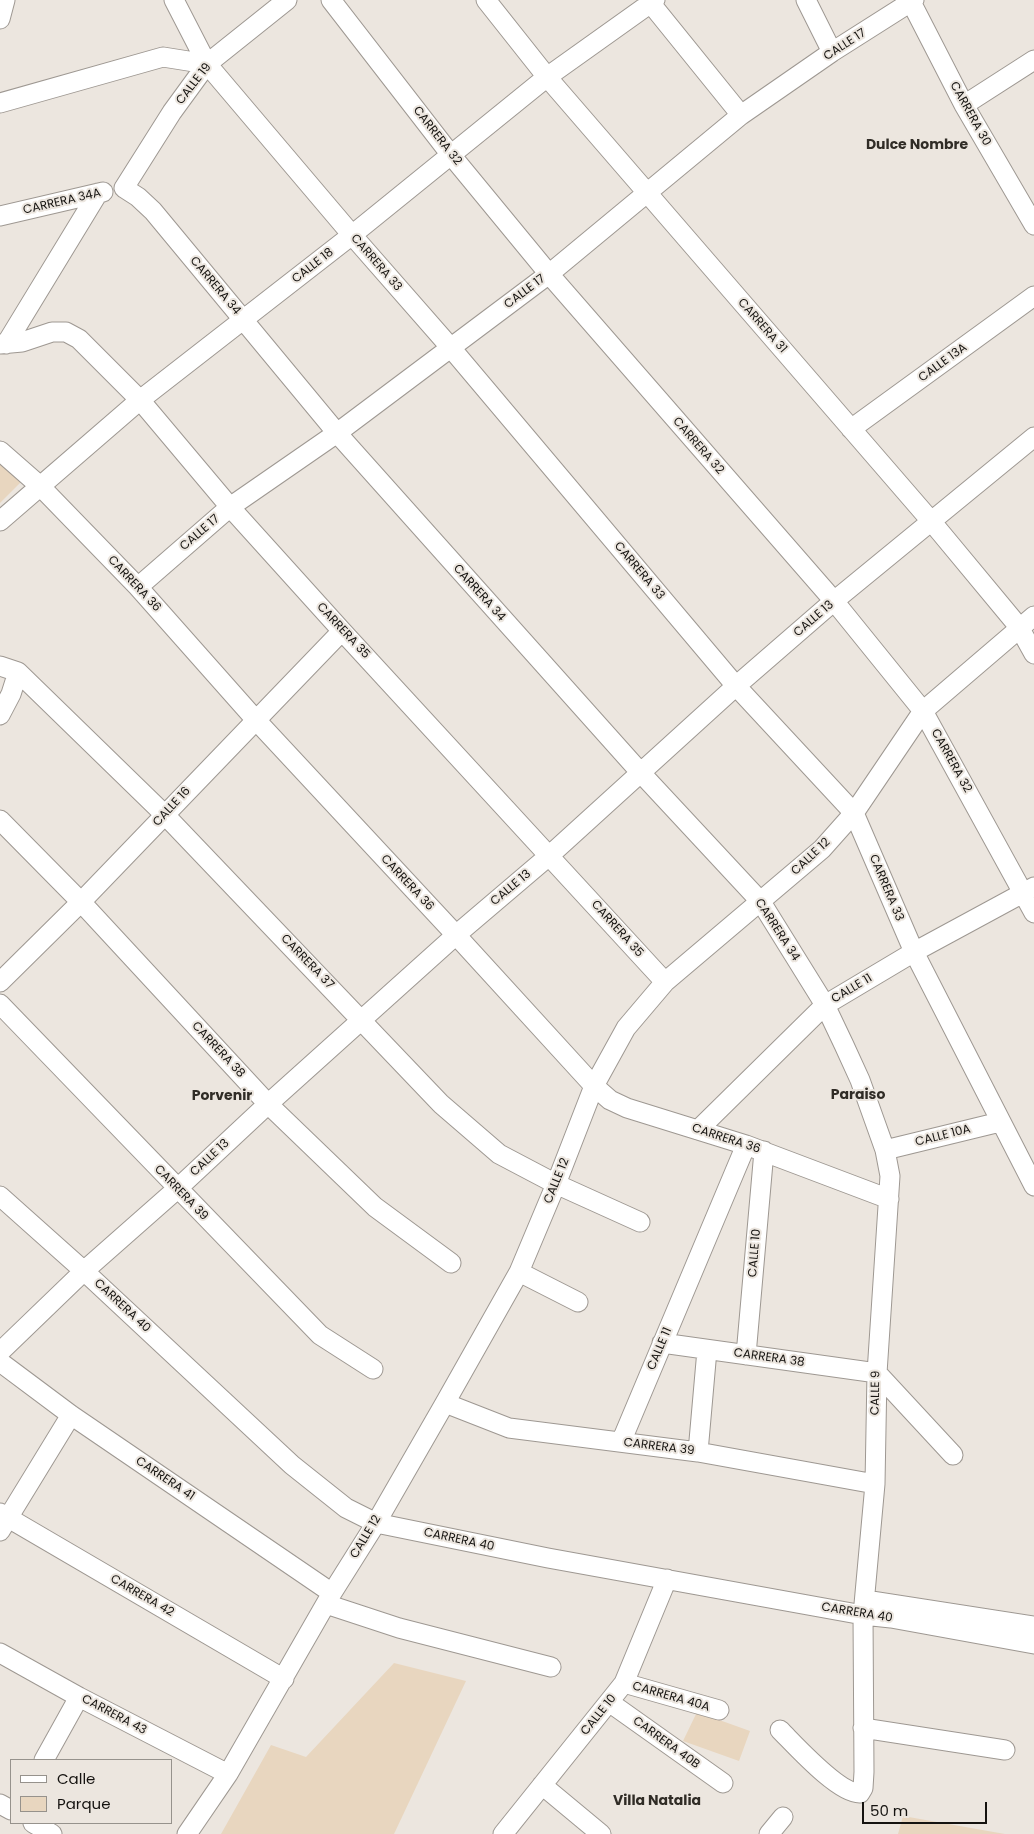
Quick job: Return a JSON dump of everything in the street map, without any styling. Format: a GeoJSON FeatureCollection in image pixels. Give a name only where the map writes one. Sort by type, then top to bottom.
{"type":"FeatureCollection","features":[{"type":"Feature","properties":{"kind":"street"},"geometry":{"type":"LineString","coordinates":[[0,19],[5,0]]}},
{"type":"Feature","properties":{"kind":"street","name":"CARRERA 33"},"geometry":{"type":"LineString","coordinates":[[174,0],[207,64],[451,348],[736,686],[854,813],[914,952],[1034,1186]]}},
{"type":"Feature","properties":{"kind":"street","name":"CALLE 19"},"geometry":{"type":"LineString","coordinates":[[124,188],[172,112],[207,64],[287,0]]}},
{"type":"Feature","properties":{"kind":"street","name":"CARRERA 32"},"geometry":{"type":"LineString","coordinates":[[331,0],[451,155],[549,274],[834,601],[923,711],[1029,890],[1034,912]]}},
{"type":"Feature","properties":{"kind":"street","name":"CARRERA 31"},"geometry":{"type":"LineString","coordinates":[[486,0],[547,77],[932,521],[1019,627],[1034,654]]}},
{"type":"Feature","properties":{"kind":"street"},"geometry":{"type":"LineString","coordinates":[[806,0],[832,52]]}},
{"type":"Feature","properties":{"kind":"street"},"geometry":{"type":"LineString","coordinates":[[651,1],[741,115]]}},
{"type":"Feature","properties":{"kind":"street","name":"CALLE 18"},"geometry":{"type":"LineString","coordinates":[[0,521],[140,400],[352,235],[547,77],[651,1]]}},
{"type":"Feature","properties":{"kind":"street","name":"CALLE 17"},"geometry":{"type":"LineString","coordinates":[[138,587],[230,507],[337,434],[549,274],[741,115],[832,52],[912,1]]}},
{"type":"Feature","properties":{"kind":"street","name":"CARRERA 30"},"geometry":{"type":"LineString","coordinates":[[912,1],[964,105],[1034,225]]}},
{"type":"Feature","properties":{"kind":"street"},"geometry":{"type":"LineString","coordinates":[[0,103],[163,57],[207,64]]}},
{"type":"Feature","properties":{"kind":"street"},"geometry":{"type":"LineString","coordinates":[[964,105],[1034,60]]}},
{"type":"Feature","properties":{"kind":"street","name":"CARRERA 34A"},"geometry":{"type":"LineString","coordinates":[[0,216],[124,188]]}},
{"type":"Feature","properties":{"kind":"street","name":"CARRERA 34"},"geometry":{"type":"LineString","coordinates":[[124,188],[138,197],[153,211],[337,434],[640,772],[761,902],[824,1005]]}},
{"type":"Feature","properties":{"kind":"street"},"geometry":{"type":"LineString","coordinates":[[3,344],[98,193]]}},
{"type":"Feature","properties":{"kind":"street","name":"CALLE 13A"},"geometry":{"type":"LineString","coordinates":[[851,429],[1034,296]]}},
{"type":"Feature","properties":{"kind":"street","name":"CARRERA 35"},"geometry":{"type":"LineString","coordinates":[[3,344],[22,342],[52,332],[66,332],[79,339],[140,400],[230,507],[665,982]]}},
{"type":"Feature","properties":{"kind":"street","name":"CALLE 13"},"geometry":{"type":"LineString","coordinates":[[0,1352],[84,1271],[177,1189],[268,1104],[456,935],[550,855],[736,686],[834,601],[1034,437]]}},
{"type":"Feature","properties":{"kind":"street","name":"CARRERA 36"},"geometry":{"type":"LineString","coordinates":[[0,451],[40,486],[138,587],[255,720],[594,1086],[610,1100],[627,1108],[764,1151],[889,1199]]}},
{"type":"Feature","properties":{"kind":"street","name":"CALLE 12"},"geometry":{"type":"LineString","coordinates":[[188,1834],[228,1774],[329,1599],[376,1523],[519,1272],[594,1086],[626,1028],[665,982],[822,849],[854,813],[923,711],[1034,616]]}},
{"type":"Feature","properties":{"kind":"street","name":"CALLE 16"},"geometry":{"type":"LineString","coordinates":[[0,982],[81,902],[342,631]]}},
{"type":"Feature","properties":{"kind":"street","name":"CARRERA 37"},"geometry":{"type":"LineString","coordinates":[[0,666],[18,672],[165,815],[362,1019],[441,1104],[499,1154],[556,1184],[640,1222]]}},
{"type":"Feature","properties":{"kind":"street"},"geometry":{"type":"LineString","coordinates":[[0,715],[11,694],[18,672]]}},
{"type":"Feature","properties":{"kind":"street","name":"CARRERA 38"},"geometry":{"type":"LineString","coordinates":[[0,820],[81,902],[268,1104],[375,1207],[451,1263]]}},
{"type":"Feature","properties":{"kind":"street","name":"CALLE 11"},"geometry":{"type":"LineString","coordinates":[[698,1130],[824,1005],[914,952],[1029,890]]}},
{"type":"Feature","properties":{"kind":"street","name":"CARRERA 39"},"geometry":{"type":"LineString","coordinates":[[0,1004],[320,1336],[373,1369]]}},
{"type":"Feature","properties":{"kind":"street","name":"CALLE 9"},"geometry":{"type":"LineString","coordinates":[[780,1730],[839,1786],[853,1793],[860,1793],[863,1788],[864,1772],[864,1608],[875,1484],[876,1373],[890,1176],[886,1150],[860,1080],[824,1005]]}},
{"type":"Feature","properties":{"kind":"street","name":"CALLE 10A"},"geometry":{"type":"LineString","coordinates":[[886,1150],[1000,1122]]}},
{"type":"Feature","properties":{"kind":"street","name":"CALLE 11"},"geometry":{"type":"LineString","coordinates":[[621,1442],[746,1145]]}},
{"type":"Feature","properties":{"kind":"street","name":"CALLE 10"},"geometry":{"type":"LineString","coordinates":[[746,1355],[764,1151]]}},
{"type":"Feature","properties":{"kind":"street","name":"CARRERA 40"},"geometry":{"type":"LineString","coordinates":[[0,1196],[84,1271],[292,1465],[346,1508],[376,1523],[548,1558],[667,1579],[864,1608],[1034,1626]]}},
{"type":"Feature","properties":{"kind":"street"},"geometry":{"type":"LineString","coordinates":[[519,1272],[578,1302]]}},
{"type":"Feature","properties":{"kind":"street","name":"CARRERA 38"},"geometry":{"type":"LineString","coordinates":[[662,1343],[876,1373]]}},
{"type":"Feature","properties":{"kind":"street"},"geometry":{"type":"LineString","coordinates":[[698,1452],[707,1350]]}},
{"type":"Feature","properties":{"kind":"street","name":"CARRERA 41"},"geometry":{"type":"LineString","coordinates":[[0,1362],[71,1415],[329,1599],[399,1628],[551,1667]]}},
{"type":"Feature","properties":{"kind":"street"},"geometry":{"type":"LineString","coordinates":[[876,1373],[954,1455]]}},
{"type":"Feature","properties":{"kind":"street","name":"CARRERA 39"},"geometry":{"type":"LineString","coordinates":[[445,1403],[509,1428],[698,1452],[875,1484]]}},
{"type":"Feature","properties":{"kind":"street"},"geometry":{"type":"LineString","coordinates":[[3,1520],[71,1415]]}},
{"type":"Feature","properties":{"kind":"street","name":"CARRERA 42"},"geometry":{"type":"LineString","coordinates":[[3,1520],[284,1679]]}},
{"type":"Feature","properties":{"kind":"street","name":"CALLE 10"},"geometry":{"type":"LineString","coordinates":[[503,1834],[624,1683],[667,1579]]}},
{"type":"Feature","properties":{"kind":"street","name":"CARRERA 40"},"geometry":{"type":"LineString","coordinates":[[864,1608],[892,1618],[1034,1644]]}},
{"type":"Feature","properties":{"kind":"street","name":"CARRERA 43"},"geometry":{"type":"LineString","coordinates":[[0,1653],[79,1697],[228,1774]]}},
{"type":"Feature","properties":{"kind":"street","name":"CARRERA 40A"},"geometry":{"type":"LineString","coordinates":[[624,1683],[719,1710]]}},
{"type":"Feature","properties":{"kind":"street"},"geometry":{"type":"LineString","coordinates":[[45,1759],[79,1697]]}},
{"type":"Feature","properties":{"kind":"street","name":"CARRERA 40B"},"geometry":{"type":"LineString","coordinates":[[609,1702],[723,1784]]}},
{"type":"Feature","properties":{"kind":"street"},"geometry":{"type":"LineString","coordinates":[[863,1728],[1005,1750]]}},
{"type":"Feature","properties":{"kind":"street"},"geometry":{"type":"LineString","coordinates":[[542,1785],[601,1834]]}},
{"type":"Feature","properties":{"kind":"street"},"geometry":{"type":"LineString","coordinates":[[769,1834],[783,1817]]}},
{"type":"Feature","properties":{"kind":"street"},"geometry":{"type":"LineString","coordinates":[[35,1824],[52,1834]]}},
{"type":"Feature","properties":{"kind":"green space"},"geometry":{"type":"Polygon","coordinates":[[[0,458],[24,479],[0,503],[0,458]]]}},
{"type":"Feature","properties":{"kind":"green space"},"geometry":{"type":"Polygon","coordinates":[[[394,1663],[466,1681],[394,1834],[221,1834],[271,1745],[306,1757],[394,1663]]]}},
{"type":"Feature","properties":{"kind":"green space"},"geometry":{"type":"Polygon","coordinates":[[[697,1712],[750,1731],[739,1761],[683,1741],[697,1712]]]}},
{"type":"Feature","properties":{"kind":"green space"},"geometry":{"type":"Polygon","coordinates":[[[903,1816],[1005,1834],[898,1834],[903,1816]]]}},
{"type":"Feature","properties":{"kind":"district","name":"Dulce Nombre"},"geometry":{"type":"Point","coordinates":[917,145]}},
{"type":"Feature","properties":{"kind":"district","name":"Paraiso"},"geometry":{"type":"Point","coordinates":[858,1095]}},
{"type":"Feature","properties":{"kind":"district","name":"Porvenir"},"geometry":{"type":"Point","coordinates":[222,1096]}},
{"type":"Feature","properties":{"kind":"district","name":"Villa Natalia"},"geometry":{"type":"Point","coordinates":[657,1801]}}]}
